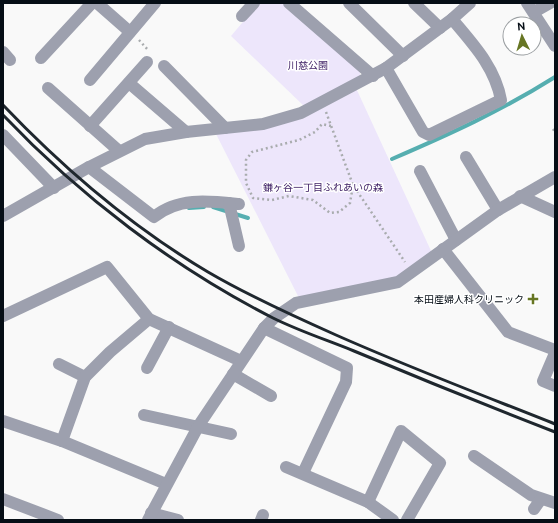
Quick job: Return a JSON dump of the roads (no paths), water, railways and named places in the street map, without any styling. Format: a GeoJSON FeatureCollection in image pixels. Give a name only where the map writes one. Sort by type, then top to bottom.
{"type":"FeatureCollection","features":[{"type":"Feature","properties":{"kind":"street"},"geometry":{"type":"LineString","coordinates":[[40,58],[92,3]]}},
{"type":"Feature","properties":{"kind":"street"},"geometry":{"type":"LineString","coordinates":[[97,3],[130,32]]}},
{"type":"Feature","properties":{"kind":"street"},"geometry":{"type":"LineString","coordinates":[[90,80],[155,3]]}},
{"type":"Feature","properties":{"kind":"street"},"geometry":{"type":"LineString","coordinates":[[242,16],[254,3]]}},
{"type":"Feature","properties":{"kind":"street"},"geometry":{"type":"LineString","coordinates":[[289,3],[373,76]]}},
{"type":"Feature","properties":{"kind":"street"},"geometry":{"type":"LineString","coordinates":[[349,3],[403,56]]}},
{"type":"Feature","properties":{"kind":"street"},"geometry":{"type":"LineString","coordinates":[[414,3],[440,28]]}},
{"type":"Feature","properties":{"kind":"street"},"geometry":{"type":"LineString","coordinates":[[4,214],[54,188],[89,166],[119,150],[145,139],[186,132],[263,124],[301,113],[386,68],[452,19],[470,3]]}},
{"type":"Feature","properties":{"kind":"street"},"geometry":{"type":"LineString","coordinates":[[550,3],[530,8],[555,46]]}},
{"type":"Feature","properties":{"kind":"street"},"geometry":{"type":"LineString","coordinates":[[386,68],[423,132],[429,135],[501,100],[484,57],[452,19]]}},
{"type":"Feature","properties":{"kind":"street"},"geometry":{"type":"LineString","coordinates":[[90,126],[130,83],[147,62]]}},
{"type":"Feature","properties":{"kind":"street"},"geometry":{"type":"LineString","coordinates":[[164,66],[224,128]]}},
{"type":"Feature","properties":{"kind":"street"},"geometry":{"type":"LineString","coordinates":[[130,83],[186,132]]}},
{"type":"Feature","properties":{"kind":"street"},"geometry":{"type":"LineString","coordinates":[[48,88],[119,150]]}},
{"type":"Feature","properties":{"kind":"street"},"geometry":{"type":"LineString","coordinates":[[3,135],[54,188]]}},
{"type":"Feature","properties":{"kind":"street"},"geometry":{"type":"LineString","coordinates":[[466,157],[498,210]]}},
{"type":"Feature","properties":{"kind":"street"},"geometry":{"type":"LineString","coordinates":[[89,166],[154,217],[164,209],[189,202],[234,203],[238,246]]}},
{"type":"Feature","properties":{"kind":"street"},"geometry":{"type":"LineString","coordinates":[[420,171],[456,240]]}},
{"type":"Feature","properties":{"kind":"street"},"geometry":{"type":"LineString","coordinates":[[178,520],[150,517],[166,484],[199,426],[264,328],[274,318],[296,303],[398,282],[498,210],[555,177]]}},
{"type":"Feature","properties":{"kind":"street"},"geometry":{"type":"LineString","coordinates":[[520,196],[555,212]]}},
{"type":"Feature","properties":{"kind":"street"},"geometry":{"type":"LineString","coordinates":[[443,249],[508,332],[555,351],[543,381],[555,386]]}},
{"type":"Feature","properties":{"kind":"street"},"geometry":{"type":"LineString","coordinates":[[3,316],[107,267],[149,319],[169,327],[241,362]]}},
{"type":"Feature","properties":{"kind":"street"},"geometry":{"type":"LineString","coordinates":[[62,441],[85,377],[110,352],[149,319]]}},
{"type":"Feature","properties":{"kind":"street"},"geometry":{"type":"LineString","coordinates":[[147,368],[169,327]]}},
{"type":"Feature","properties":{"kind":"street"},"geometry":{"type":"LineString","coordinates":[[264,328],[347,368],[346,382],[303,473]]}},
{"type":"Feature","properties":{"kind":"street"},"geometry":{"type":"LineString","coordinates":[[59,364],[85,377]]}},
{"type":"Feature","properties":{"kind":"street"},"geometry":{"type":"LineString","coordinates":[[233,374],[271,396]]}},
{"type":"Feature","properties":{"kind":"street"},"geometry":{"type":"LineString","coordinates":[[144,415],[232,434]]}},
{"type":"Feature","properties":{"kind":"street"},"geometry":{"type":"LineString","coordinates":[[3,421],[62,441],[166,484]]}},
{"type":"Feature","properties":{"kind":"street"},"geometry":{"type":"LineString","coordinates":[[368,502],[401,431],[440,463],[407,520]]}},
{"type":"Feature","properties":{"kind":"street"},"geometry":{"type":"LineString","coordinates":[[474,456],[531,495],[555,503]]}},
{"type":"Feature","properties":{"kind":"street"},"geometry":{"type":"LineString","coordinates":[[286,466],[368,502],[388,518]]}},
{"type":"Feature","properties":{"kind":"street"},"geometry":{"type":"LineString","coordinates":[[3,499],[36,516],[58,520]]}},
{"type":"Feature","properties":{"kind":"street"},"geometry":{"type":"LineString","coordinates":[[534,509],[541,499]]}},
{"type":"Feature","properties":{"kind":"waterway"},"geometry":{"type":"LineString","coordinates":[[392,159],[515,101],[555,77]]}},
{"type":"Feature","properties":{"kind":"waterway"},"geometry":{"type":"LineString","coordinates":[[189,208],[204,207]]}},
{"type":"Feature","properties":{"kind":"waterway"},"geometry":{"type":"LineString","coordinates":[[213,207],[248,218]]}},
{"type":"Feature","properties":{"kind":"railway"},"geometry":{"type":"LineString","coordinates":[[3,105],[50,152],[100,196],[152,236],[208,272],[287,313],[363,347],[555,424]]}},
{"type":"Feature","properties":{"kind":"railway"},"geometry":{"type":"LineString","coordinates":[[3,115],[64,174],[129,228],[199,276],[236,298],[293,327],[555,432]]}},
{"type":"Feature","properties":{"kind":"place","name":"本田産婦人科クリニック"},"geometry":{"type":"Point","coordinates":[533,299]}},
{"type":"Feature","properties":{"kind":"park label","name":"川慈公園"},"geometry":{"type":"Point","coordinates":[308,65]}},
{"type":"Feature","properties":{"kind":"park label","name":"鎌ヶ谷一丁目ふれあいの森"},"geometry":{"type":"Point","coordinates":[323,187]}}]}
